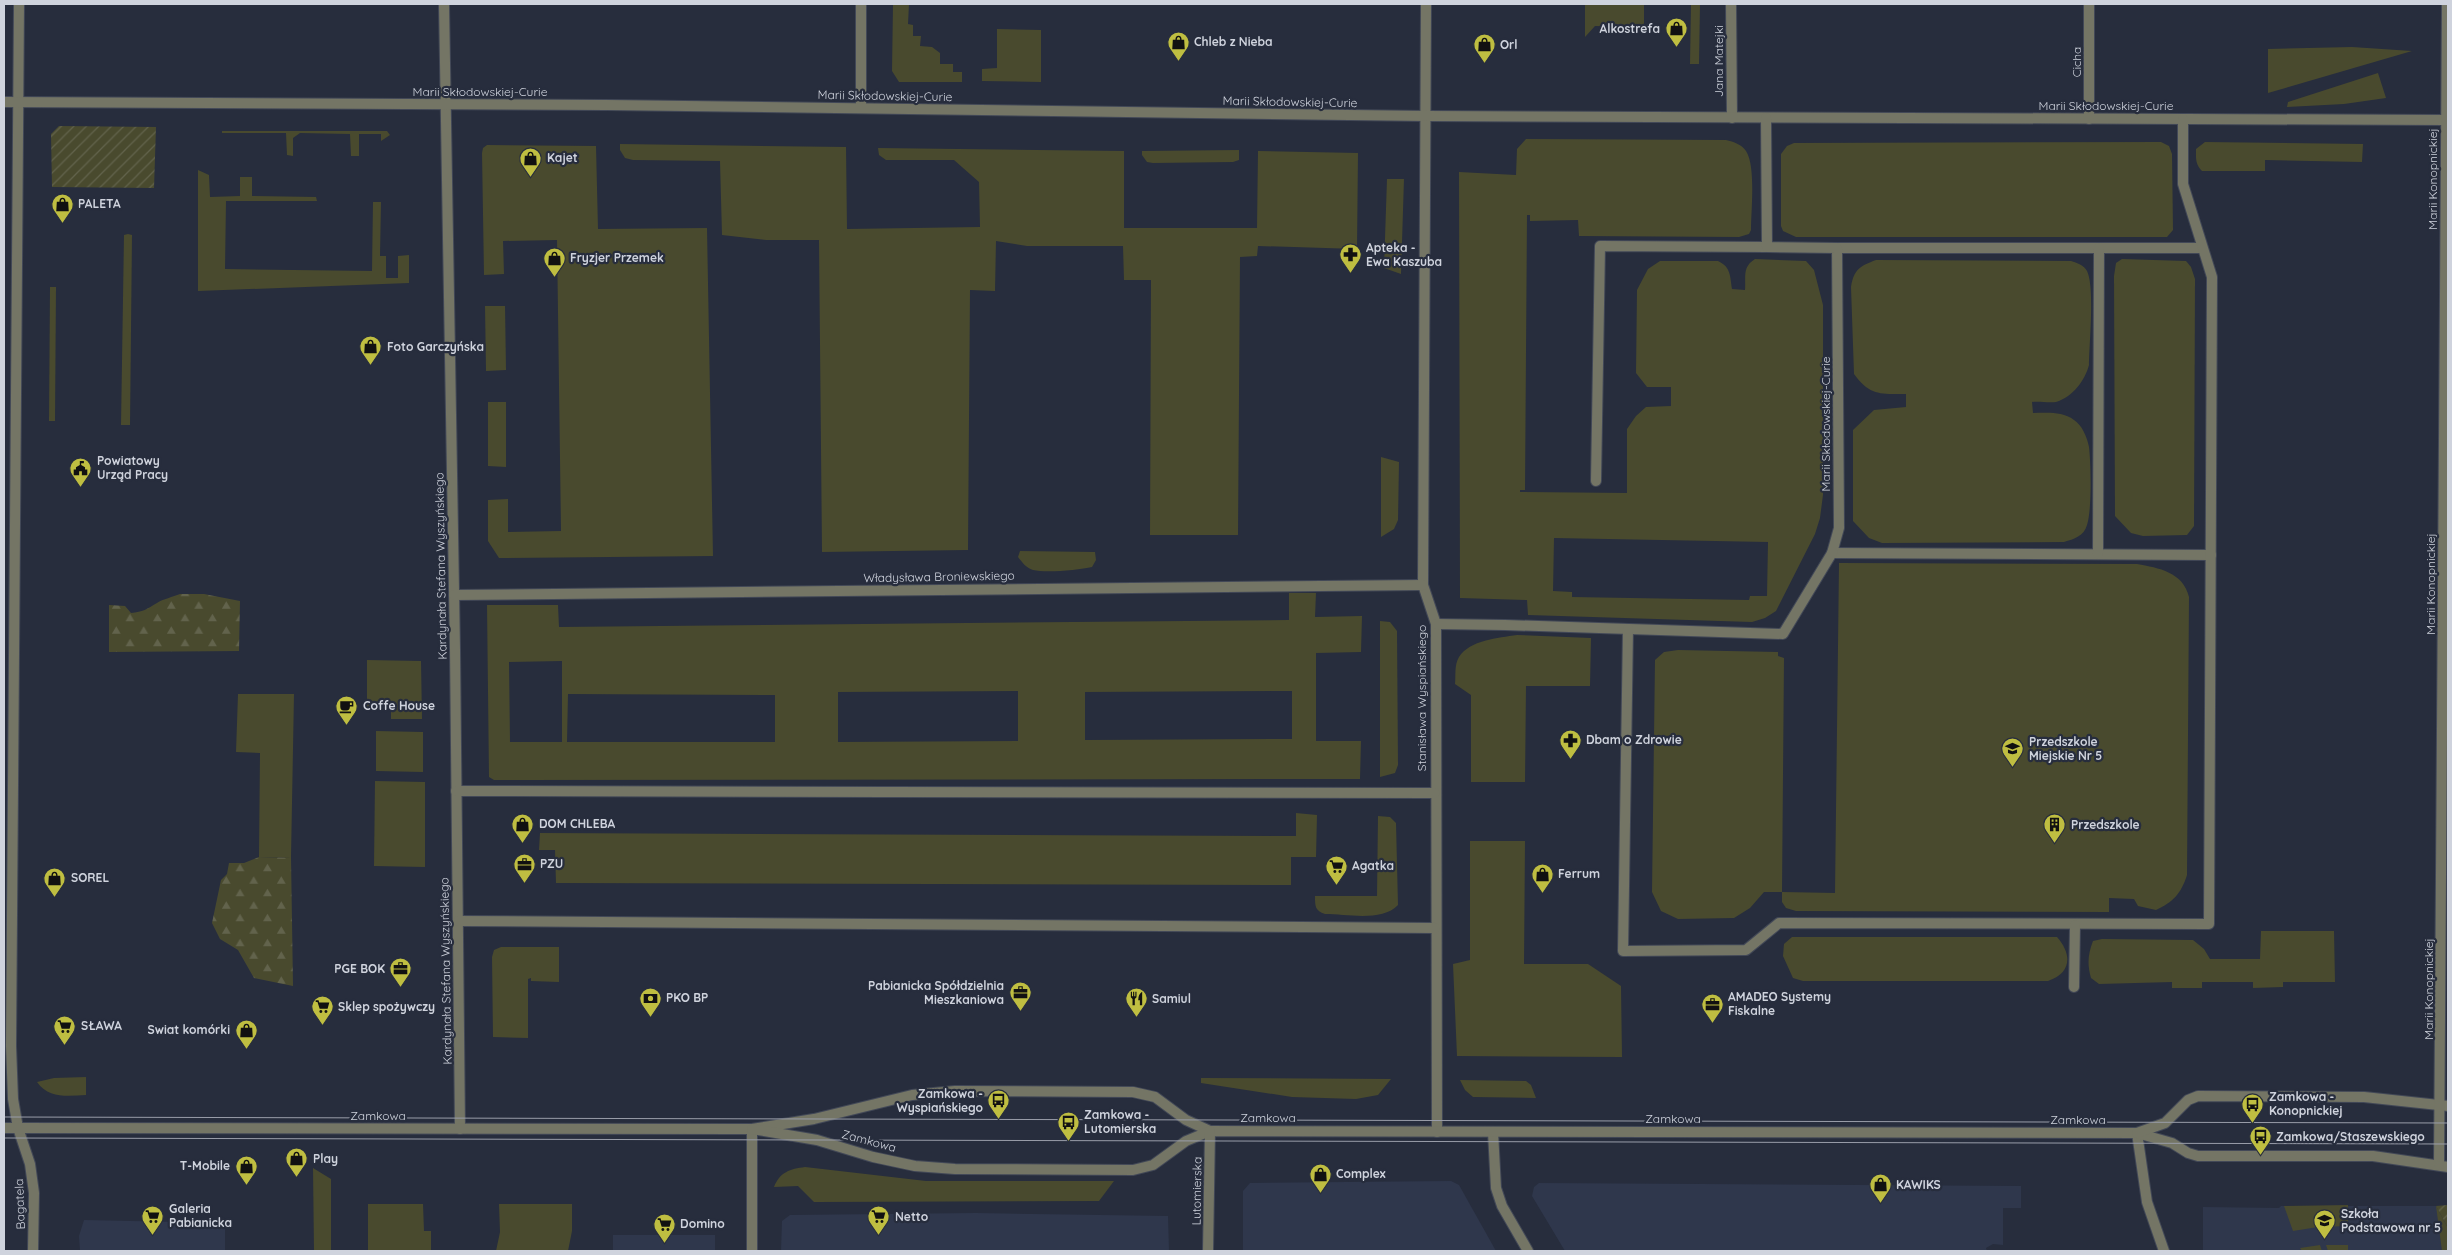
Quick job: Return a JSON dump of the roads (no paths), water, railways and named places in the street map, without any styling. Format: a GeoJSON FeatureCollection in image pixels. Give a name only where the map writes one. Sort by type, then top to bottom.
{"type":"FeatureCollection","features":[{"type":"Feature","properties":{"kind":"street","name":"Bagatela"},"geometry":{"type":"LineString","coordinates":[[19,4],[11,1027],[12,1083],[18,1128],[30,1164],[34,1193],[33,1251]]}},
{"type":"Feature","properties":{"kind":"street","name":"Kardynała Stefana Wyszyńskiego"},"geometry":{"type":"LineString","coordinates":[[444,4],[454,595],[460,1129]]}},
{"type":"Feature","properties":{"kind":"street"},"geometry":{"type":"LineString","coordinates":[[861,4],[861,108]]}},
{"type":"Feature","properties":{"kind":"street","name":"Stanisława Wyspiańskiego"},"geometry":{"type":"LineString","coordinates":[[1426,4],[1427,116],[1423,585],[1436,624],[1435,928],[1437,1132]]}},
{"type":"Feature","properties":{"kind":"street","name":"Jana Matejki"},"geometry":{"type":"LineString","coordinates":[[1731,4],[1732,118]]}},
{"type":"Feature","properties":{"kind":"street","name":"Cicha"},"geometry":{"type":"LineString","coordinates":[[2089,4],[2090,119]]}},
{"type":"Feature","properties":{"kind":"street","name":"Marii Konopnickiej"},"geometry":{"type":"LineString","coordinates":[[2444,1166],[2447,4]]}},
{"type":"Feature","properties":{"kind":"street","name":"Marii Skłodowskiej-Curie"},"geometry":{"type":"LineString","coordinates":[[4,102],[861,108],[1427,116],[2446,120]]}},
{"type":"Feature","properties":{"kind":"street"},"geometry":{"type":"LineString","coordinates":[[1766,118],[1767,247]]}},
{"type":"Feature","properties":{"kind":"street"},"geometry":{"type":"LineString","coordinates":[[1436,624],[1628,629],[1623,951],[1746,950],[1779,923],[2209,924],[2212,277],[2183,184],[2184,118]]}},
{"type":"Feature","properties":{"kind":"street"},"geometry":{"type":"LineString","coordinates":[[1596,481],[1600,246],[2202,248]]}},
{"type":"Feature","properties":{"kind":"street","name":"Marii Skłodowskiej-Curie"},"geometry":{"type":"LineString","coordinates":[[1628,629],[1783,634],[1832,553],[1839,528],[1837,248]]}},
{"type":"Feature","properties":{"kind":"street"},"geometry":{"type":"LineString","coordinates":[[2098,554],[2099,248]]}},
{"type":"Feature","properties":{"kind":"street"},"geometry":{"type":"LineString","coordinates":[[1832,553],[2211,555]]}},
{"type":"Feature","properties":{"kind":"street","name":"Władysława Broniewskiego"},"geometry":{"type":"LineString","coordinates":[[454,595],[1423,585]]}},
{"type":"Feature","properties":{"kind":"street"},"geometry":{"type":"LineString","coordinates":[[456,791],[1435,793]]}},
{"type":"Feature","properties":{"kind":"street"},"geometry":{"type":"LineString","coordinates":[[458,921],[1435,928]]}},
{"type":"Feature","properties":{"kind":"street"},"geometry":{"type":"LineString","coordinates":[[2074,987],[2075,925]]}},
{"type":"Feature","properties":{"kind":"street","name":"Zamkowa"},"geometry":{"type":"LineString","coordinates":[[4,1128],[752,1129],[814,1119],[912,1095],[975,1091],[1133,1092],[1155,1097],[1186,1120],[1210,1131]]}},
{"type":"Feature","properties":{"kind":"street","name":"Zamkowa"},"geometry":{"type":"LineString","coordinates":[[2136,1133],[2165,1123],[2188,1100],[2198,1096],[2364,1097],[2444,1105]]}},
{"type":"Feature","properties":{"kind":"street"},"geometry":{"type":"LineString","coordinates":[[752,1129],[752,1251]]}},
{"type":"Feature","properties":{"kind":"street","name":"Zamkowa"},"geometry":{"type":"LineString","coordinates":[[752,1129],[817,1140],[873,1157],[914,1166],[955,1169],[1133,1170],[1153,1165],[1186,1141],[1210,1131],[2136,1133],[2172,1144],[2198,1156],[2373,1156],[2444,1166]]}},
{"type":"Feature","properties":{"kind":"street","name":"Lutomierska"},"geometry":{"type":"LineString","coordinates":[[1208,1251],[1210,1131]]}},
{"type":"Feature","properties":{"kind":"street"},"geometry":{"type":"LineString","coordinates":[[1493,1132],[1496,1188],[1502,1206],[1528,1251]]}},
{"type":"Feature","properties":{"kind":"street"},"geometry":{"type":"LineString","coordinates":[[2136,1133],[2146,1202],[2164,1251]]}},
{"type":"Feature","properties":{"kind":"tram line"},"geometry":{"type":"LineString","coordinates":[[4,1117],[2448,1123]]}},
{"type":"Feature","properties":{"kind":"tram line"},"geometry":{"type":"LineString","coordinates":[[4,1138],[2448,1144]]}},
{"type":"Feature","properties":{"kind":"place","name":"Alkostrefa"},"geometry":{"type":"Point","coordinates":[1676,48]}},
{"type":"Feature","properties":{"kind":"place","name":"Chleb z Nieba"},"geometry":{"type":"Point","coordinates":[1178,61]}},
{"type":"Feature","properties":{"kind":"place","name":"Orl"},"geometry":{"type":"Point","coordinates":[1484,64]}},
{"type":"Feature","properties":{"kind":"place","name":"Kajet"},"geometry":{"type":"Point","coordinates":[531,177]}},
{"type":"Feature","properties":{"kind":"place","name":"PALETA"},"geometry":{"type":"Point","coordinates":[62,223]}},
{"type":"Feature","properties":{"kind":"place","name":"Apteka - Ewa Kaszuba"},"geometry":{"type":"Point","coordinates":[1350,274]}},
{"type":"Feature","properties":{"kind":"place","name":"Fryzjer Przemek"},"geometry":{"type":"Point","coordinates":[554,277]}},
{"type":"Feature","properties":{"kind":"place","name":"Foto Garczyńska"},"geometry":{"type":"Point","coordinates":[371,366]}},
{"type":"Feature","properties":{"kind":"place","name":"Powiatowy Urząd Pracy"},"geometry":{"type":"Point","coordinates":[81,487]}},
{"type":"Feature","properties":{"kind":"place","name":"Coffe House"},"geometry":{"type":"Point","coordinates":[347,725]}},
{"type":"Feature","properties":{"kind":"place","name":"Dbam o Zdrowie"},"geometry":{"type":"Point","coordinates":[1570,759]}},
{"type":"Feature","properties":{"kind":"place","name":"Przedszkole Miejskie Nr 5"},"geometry":{"type":"Point","coordinates":[2013,768]}},
{"type":"Feature","properties":{"kind":"place","name":"DOM CHLEBA"},"geometry":{"type":"Point","coordinates":[523,843]}},
{"type":"Feature","properties":{"kind":"place","name":"Przedszkole"},"geometry":{"type":"Point","coordinates":[2055,844]}},
{"type":"Feature","properties":{"kind":"place","name":"PZU"},"geometry":{"type":"Point","coordinates":[524,883]}},
{"type":"Feature","properties":{"kind":"place","name":"Agatka"},"geometry":{"type":"Point","coordinates":[1336,885]}},
{"type":"Feature","properties":{"kind":"place","name":"Ferrum"},"geometry":{"type":"Point","coordinates":[1542,893]}},
{"type":"Feature","properties":{"kind":"place","name":"SOREL"},"geometry":{"type":"Point","coordinates":[55,897]}},
{"type":"Feature","properties":{"kind":"place","name":"PGE BOK"},"geometry":{"type":"Point","coordinates":[401,988]}},
{"type":"Feature","properties":{"kind":"place","name":"Pabianicka Spółdzielnia Mieszkaniowa"},"geometry":{"type":"Point","coordinates":[1020,1012]}},
{"type":"Feature","properties":{"kind":"place","name":"PKO BP"},"geometry":{"type":"Point","coordinates":[650,1017]}},
{"type":"Feature","properties":{"kind":"place","name":"Samiul"},"geometry":{"type":"Point","coordinates":[1136,1018]}},
{"type":"Feature","properties":{"kind":"place","name":"AMADEO Systemy Fiskalne"},"geometry":{"type":"Point","coordinates":[1712,1023]}},
{"type":"Feature","properties":{"kind":"place","name":"Sklep spożywczy"},"geometry":{"type":"Point","coordinates":[322,1026]}},
{"type":"Feature","properties":{"kind":"place","name":"SŁAWA"},"geometry":{"type":"Point","coordinates":[65,1045]}},
{"type":"Feature","properties":{"kind":"place","name":"Swiat komórki"},"geometry":{"type":"Point","coordinates":[246,1049]}},
{"type":"Feature","properties":{"kind":"place","name":"Zamkowa - Wyspiańskiego"},"geometry":{"type":"Point","coordinates":[999,1120]}},
{"type":"Feature","properties":{"kind":"place","name":"Zamkowa - Konopnickiej"},"geometry":{"type":"Point","coordinates":[2253,1123]}},
{"type":"Feature","properties":{"kind":"place","name":"Zamkowa - Lutomierska"},"geometry":{"type":"Point","coordinates":[1068,1141]}},
{"type":"Feature","properties":{"kind":"place","name":"Zamkowa/Staszewskiego"},"geometry":{"type":"Point","coordinates":[2260,1156]}},
{"type":"Feature","properties":{"kind":"place","name":"Play"},"geometry":{"type":"Point","coordinates":[297,1178]}},
{"type":"Feature","properties":{"kind":"place","name":"T-Mobile"},"geometry":{"type":"Point","coordinates":[246,1185]}},
{"type":"Feature","properties":{"kind":"place","name":"Complex"},"geometry":{"type":"Point","coordinates":[1320,1193]}},
{"type":"Feature","properties":{"kind":"place","name":"KAWIKS"},"geometry":{"type":"Point","coordinates":[1880,1204]}},
{"type":"Feature","properties":{"kind":"place","name":"Galeria Pabianicka"},"geometry":{"type":"Point","coordinates":[153,1235]}},
{"type":"Feature","properties":{"kind":"place","name":"Netto"},"geometry":{"type":"Point","coordinates":[879,1236]}},
{"type":"Feature","properties":{"kind":"place","name":"Szkoła Podstawowa nr 5"},"geometry":{"type":"Point","coordinates":[2325,1240]}},
{"type":"Feature","properties":{"kind":"place","name":"Domino"},"geometry":{"type":"Point","coordinates":[664,1243]}}]}
